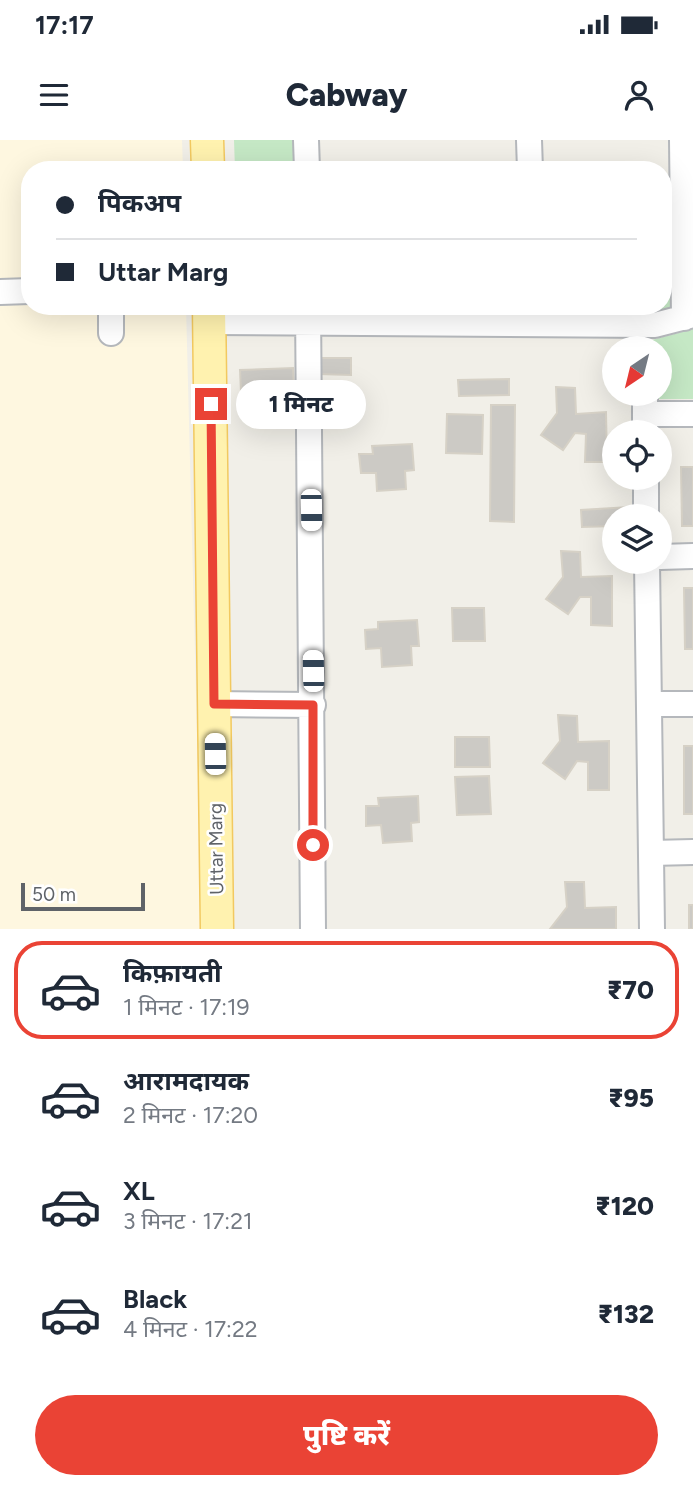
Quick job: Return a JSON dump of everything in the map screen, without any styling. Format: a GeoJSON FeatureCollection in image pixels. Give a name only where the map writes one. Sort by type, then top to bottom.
{"type":"FeatureCollection","features":[{"type":"Feature","properties":{"kind":"main road"},"geometry":{"type":"LineString","coordinates":[[207,140],[208,161]]}},
{"type":"Feature","properties":{"kind":"main road","name":"Uttar Marg"},"geometry":{"type":"LineString","coordinates":[[210,315],[217,929]]}},
{"type":"Feature","properties":{"kind":"street"},"geometry":{"type":"LineString","coordinates":[[306,140],[307,161]]}},
{"type":"Feature","properties":{"kind":"street"},"geometry":{"type":"LineString","coordinates":[[529,140],[530,161]]}},
{"type":"Feature","properties":{"kind":"street"},"geometry":{"type":"LineString","coordinates":[[645,336],[655,325],[688,317],[682,140]]}},
{"type":"Feature","properties":{"kind":"street"},"geometry":{"type":"LineString","coordinates":[[0,292],[21,291]]}},
{"type":"Feature","properties":{"kind":"street"},"geometry":{"type":"LineString","coordinates":[[111,315],[111,333]]}},
{"type":"Feature","properties":{"kind":"street"},"geometry":{"type":"LineString","coordinates":[[308,315],[313,929]]}},
{"type":"Feature","properties":{"kind":"street"},"geometry":{"type":"LineString","coordinates":[[323,315],[629,336]]}},
{"type":"Feature","properties":{"kind":"street"},"geometry":{"type":"LineString","coordinates":[[645,413],[693,414]]}},
{"type":"Feature","properties":{"kind":"street"},"geometry":{"type":"LineString","coordinates":[[672,557],[693,556]]}},
{"type":"Feature","properties":{"kind":"street"},"geometry":{"type":"LineString","coordinates":[[647,574],[652,929]]}},
{"type":"Feature","properties":{"kind":"street"},"geometry":{"type":"LineString","coordinates":[[214,704],[313,705]]}},
{"type":"Feature","properties":{"kind":"street"},"geometry":{"type":"LineString","coordinates":[[649,704],[693,704]]}},
{"type":"Feature","properties":{"kind":"street"},"geometry":{"type":"LineString","coordinates":[[651,853],[693,852]]}},
{"type":"Feature","properties":{"kind":"shaded area"},"geometry":{"type":"Polygon","coordinates":[[[0,140],[182,140],[183,161],[21,161],[21,315],[186,315],[202,929],[0,929],[0,140]]]}},
{"type":"Feature","properties":{"kind":"green space"},"geometry":{"type":"Polygon","coordinates":[[[234,140],[301,140],[301,161],[235,161],[234,140]]]}},
{"type":"Feature","properties":{"kind":"green space"},"geometry":{"type":"Polygon","coordinates":[[[693,329],[693,399],[672,399],[672,336],[667,336],[693,329]]]}},
{"type":"Feature","properties":{"kind":"building"},"geometry":{"type":"Polygon","coordinates":[[[320,358],[351,358],[351,375],[319,374],[320,358]]]}},
{"type":"Feature","properties":{"kind":"building"},"geometry":{"type":"Polygon","coordinates":[[[293,368],[295,411],[242,414],[240,370],[293,368]]]}},
{"type":"Feature","properties":{"kind":"building"},"geometry":{"type":"Polygon","coordinates":[[[509,379],[509,395],[459,396],[458,380],[509,379]]]}},
{"type":"Feature","properties":{"kind":"building"},"geometry":{"type":"Polygon","coordinates":[[[556,387],[575,388],[576,414],[606,412],[606,420],[602,420],[602,462],[585,462],[586,434],[575,433],[563,450],[541,435],[557,413],[556,387]]]}},
{"type":"Feature","properties":{"kind":"building"},"geometry":{"type":"Polygon","coordinates":[[[491,405],[515,405],[514,522],[490,521],[491,405]]]}},
{"type":"Feature","properties":{"kind":"building"},"geometry":{"type":"Polygon","coordinates":[[[447,414],[483,415],[482,454],[446,453],[447,414]]]}},
{"type":"Feature","properties":{"kind":"building"},"geometry":{"type":"Polygon","coordinates":[[[412,444],[414,470],[405,471],[406,489],[377,491],[376,473],[361,473],[359,454],[373,454],[372,446],[412,444]]]}},
{"type":"Feature","properties":{"kind":"building"},"geometry":{"type":"Polygon","coordinates":[[[681,467],[693,467],[693,526],[682,526],[681,467]]]}},
{"type":"Feature","properties":{"kind":"building"},"geometry":{"type":"Polygon","coordinates":[[[602,509],[602,526],[582,527],[581,510],[602,509]]]}},
{"type":"Feature","properties":{"kind":"building"},"geometry":{"type":"Polygon","coordinates":[[[561,551],[580,552],[581,577],[612,576],[612,626],[591,625],[591,597],[580,597],[568,614],[546,599],[563,577],[561,551]]]}},
{"type":"Feature","properties":{"kind":"building"},"geometry":{"type":"Polygon","coordinates":[[[684,588],[693,588],[693,649],[685,649],[684,588]]]}},
{"type":"Feature","properties":{"kind":"building"},"geometry":{"type":"Polygon","coordinates":[[[452,608],[484,608],[485,641],[453,641],[452,608]]]}},
{"type":"Feature","properties":{"kind":"building"},"geometry":{"type":"Polygon","coordinates":[[[417,620],[419,646],[411,646],[412,665],[382,667],[381,648],[366,649],[365,630],[378,629],[378,622],[417,620]]]}},
{"type":"Feature","properties":{"kind":"building"},"geometry":{"type":"Polygon","coordinates":[[[558,715],[577,716],[578,742],[609,741],[609,790],[588,790],[588,762],[577,761],[565,779],[543,763],[560,741],[558,715]]]}},
{"type":"Feature","properties":{"kind":"building"},"geometry":{"type":"Polygon","coordinates":[[[455,737],[489,737],[490,767],[455,767],[455,737]]]}},
{"type":"Feature","properties":{"kind":"building"},"geometry":{"type":"Polygon","coordinates":[[[684,746],[693,746],[693,814],[684,814],[684,746]]]}},
{"type":"Feature","properties":{"kind":"building"},"geometry":{"type":"Polygon","coordinates":[[[489,776],[491,814],[457,815],[455,777],[489,776]]]}},
{"type":"Feature","properties":{"kind":"building"},"geometry":{"type":"Polygon","coordinates":[[[418,796],[419,822],[411,823],[412,841],[383,843],[381,825],[366,826],[366,806],[379,806],[378,798],[418,796]]]}},
{"type":"Feature","properties":{"kind":"building"},"geometry":{"type":"Polygon","coordinates":[[[565,882],[584,882],[585,908],[616,907],[616,929],[550,929],[567,907],[565,882]]]}},
{"type":"Feature","properties":{"kind":"building"},"geometry":{"type":"Polygon","coordinates":[[[689,905],[693,905],[693,929],[689,929],[689,905]]]}},
{"type":"Feature","properties":{"kind":"route"},"geometry":{"type":"LineString","coordinates":[[211,404],[214,704],[313,705],[313,845]]}}]}
